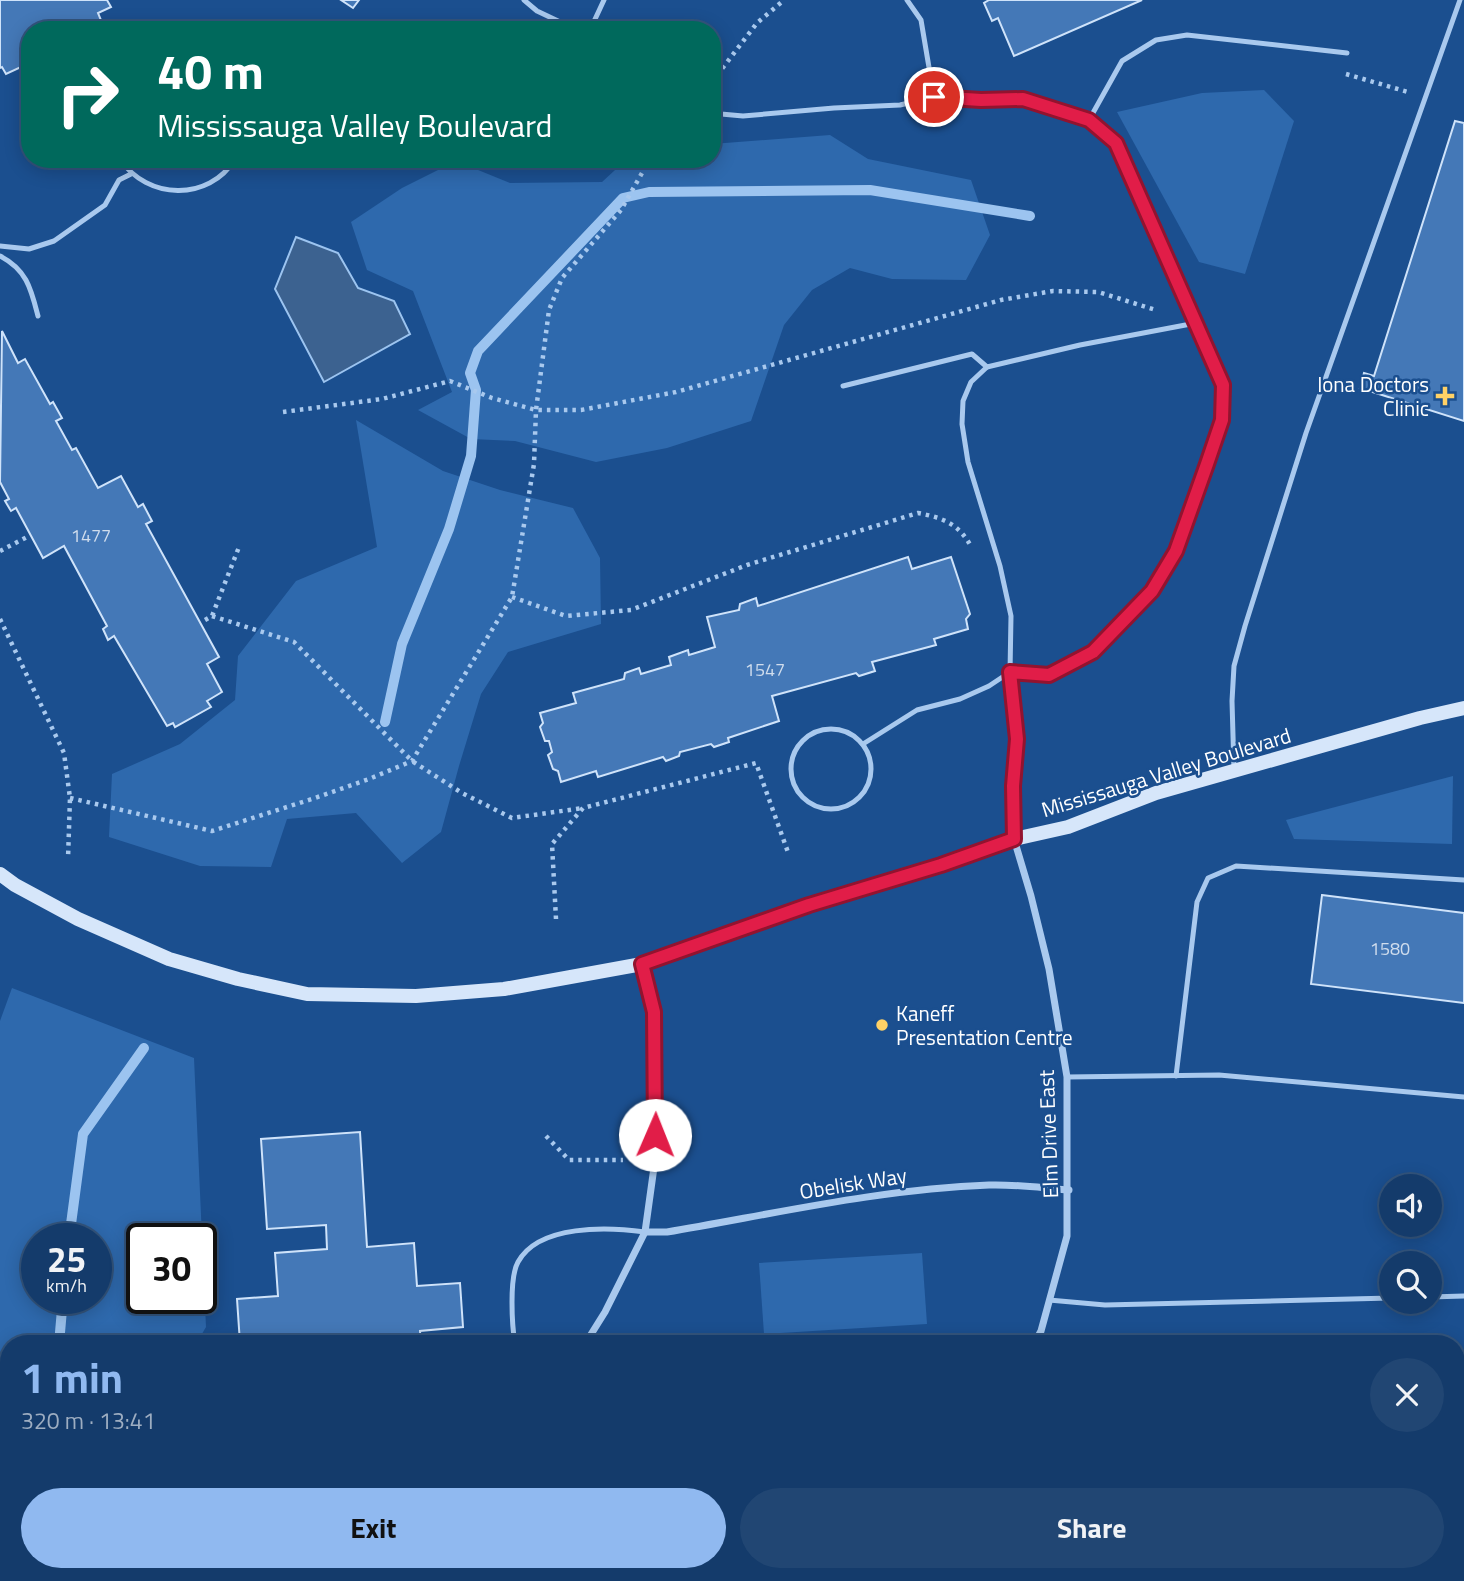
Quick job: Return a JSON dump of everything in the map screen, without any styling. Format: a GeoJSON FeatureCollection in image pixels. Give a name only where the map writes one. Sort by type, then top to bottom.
{"type":"FeatureCollection","features":[{"type":"Feature","properties":{"kind":"street","name":"Mississauga Valley Boulevard"},"geometry":{"type":"LineString","coordinates":[[0,874],[78,919],[158,954],[238,979],[307,994],[416,996],[503,989],[642,964],[809,905],[941,865],[1014,839],[1068,827],[1157,793],[1420,718],[1464,708]]}},
{"type":"Feature","properties":{"kind":"street","name":"Elm Drive East"},"geometry":{"type":"LineString","coordinates":[[1014,839],[1049,969],[1067,1077],[1067,1236],[1039,1335]]}},
{"type":"Feature","properties":{"kind":"street"},"geometry":{"type":"LineString","coordinates":[[591,1335],[645,1232],[655,1160],[656,1036],[654,1012],[642,964]]}},
{"type":"Feature","properties":{"kind":"street","name":"Obelisk Way"},"geometry":{"type":"LineString","coordinates":[[645,1232],[667,1232],[923,1191],[999,1185],[1069,1190]]}},
{"type":"Feature","properties":{"kind":"lane"},"geometry":{"type":"LineString","coordinates":[[523,0],[537,11],[558,21]]}},
{"type":"Feature","properties":{"kind":"lane"},"geometry":{"type":"LineString","coordinates":[[594,21],[604,0]]}},
{"type":"Feature","properties":{"kind":"lane"},"geometry":{"type":"LineString","coordinates":[[907,0],[921,20],[934,97]]}},
{"type":"Feature","properties":{"kind":"lane"},"geometry":{"type":"LineString","coordinates":[[1234,770],[1232,701],[1245,626],[1306,433],[1460,0]]}},
{"type":"Feature","properties":{"kind":"lane"},"geometry":{"type":"LineString","coordinates":[[1089,120],[1122,61],[1156,40],[1187,35],[1347,53]]}},
{"type":"Feature","properties":{"kind":"lane"},"geometry":{"type":"LineString","coordinates":[[721,114],[743,116],[900,105],[934,97],[1023,99],[1089,120],[1116,143],[1223,385],[1222,420],[1176,551],[1152,591],[1093,652],[1049,675],[1010,672],[989,686],[960,699],[917,710],[863,744]]}},
{"type":"Feature","properties":{"kind":"lane"},"geometry":{"type":"LineString","coordinates":[[127,168],[141,181],[160,189],[180,192],[200,188],[219,178],[228,168]]}},
{"type":"Feature","properties":{"kind":"lane"},"geometry":{"type":"LineString","coordinates":[[0,246],[29,248],[54,241],[105,205],[119,180],[131,174]]}},
{"type":"Feature","properties":{"kind":"lane"},"geometry":{"type":"LineString","coordinates":[[0,256],[29,281],[38,316]]}},
{"type":"Feature","properties":{"kind":"lane"},"geometry":{"type":"LineString","coordinates":[[1014,839],[1013,786],[1017,739],[1010,672],[1011,617],[1000,566],[968,461],[962,424],[963,401],[971,382],[987,367],[1080,345],[1196,323]]}},
{"type":"Feature","properties":{"kind":"lane"},"geometry":{"type":"LineString","coordinates":[[843,386],[972,354],[987,367]]}},
{"type":"Feature","properties":{"kind":"lane"},"geometry":{"type":"LineString","coordinates":[[835,728],[850,733],[863,744],[870,760],[870,776],[864,792],[852,803],[835,809],[819,807],[804,799],[794,786],[790,769],[794,753],[803,739],[818,730],[835,728]]}},
{"type":"Feature","properties":{"kind":"lane"},"geometry":{"type":"LineString","coordinates":[[1176,1076],[1197,902],[1208,878],[1236,866],[1464,880]]}},
{"type":"Feature","properties":{"kind":"lane"},"geometry":{"type":"LineString","coordinates":[[1067,1077],[1219,1076],[1464,1097]]}},
{"type":"Feature","properties":{"kind":"lane"},"geometry":{"type":"LineString","coordinates":[[516,1335],[513,1285],[517,1264],[529,1248],[549,1237],[581,1231],[614,1228],[645,1232]]}},
{"type":"Feature","properties":{"kind":"lane"},"geometry":{"type":"LineString","coordinates":[[1442,1297],[1464,1296]]}},
{"type":"Feature","properties":{"kind":"lane"},"geometry":{"type":"LineString","coordinates":[[1049,1300],[1105,1306],[1379,1298]]}},
{"type":"Feature","properties":{"kind":"path"},"geometry":{"type":"LineString","coordinates":[[721,70],[757,23],[784,0]]}},
{"type":"Feature","properties":{"kind":"path"},"geometry":{"type":"LineString","coordinates":[[1341,72],[1426,98]]}},
{"type":"Feature","properties":{"kind":"path"},"geometry":{"type":"LineString","coordinates":[[70,798],[212,831],[315,798],[412,761],[512,597],[534,464],[536,410],[549,310],[562,278],[621,210],[645,168]]}},
{"type":"Feature","properties":{"kind":"path"},"geometry":{"type":"LineString","coordinates":[[283,412],[382,399],[450,381],[492,398],[536,410],[581,411],[676,392],[1001,300],[1052,291],[1098,292],[1196,323]]}},
{"type":"Feature","properties":{"kind":"path"},"geometry":{"type":"LineString","coordinates":[[512,597],[566,616],[631,610],[747,565],[918,513],[942,517],[965,534],[975,554]]}},
{"type":"Feature","properties":{"kind":"path"},"geometry":{"type":"LineString","coordinates":[[0,551],[27,537]]}},
{"type":"Feature","properties":{"kind":"path"},"geometry":{"type":"LineString","coordinates":[[205,620],[212,616],[239,547]]}},
{"type":"Feature","properties":{"kind":"path"},"geometry":{"type":"LineString","coordinates":[[212,616],[294,642],[412,761],[463,793],[512,818],[583,808],[756,763],[789,855]]}},
{"type":"Feature","properties":{"kind":"path"},"geometry":{"type":"LineString","coordinates":[[0,619],[64,753],[70,798],[68,859]]}},
{"type":"Feature","properties":{"kind":"path"},"geometry":{"type":"LineString","coordinates":[[556,919],[552,844],[583,808]]}},
{"type":"Feature","properties":{"kind":"path"},"geometry":{"type":"LineString","coordinates":[[546,1136],[569,1160],[623,1160]]}},
{"type":"Feature","properties":{"kind":"shaded area"},"geometry":{"type":"Polygon","coordinates":[[[1264,90],[1294,121],[1245,274],[1199,262],[1117,112],[1202,93],[1264,90]]]}},
{"type":"Feature","properties":{"kind":"shaded area"},"geometry":{"type":"Polygon","coordinates":[[[830,135],[868,159],[971,180],[990,235],[966,280],[892,279],[850,268],[812,290],[784,325],[751,421],[667,448],[596,462],[515,441],[471,439],[418,410],[452,392],[413,291],[367,270],[351,222],[402,188],[442,168],[473,168],[510,183],[602,182],[617,168],[721,168],[721,143],[830,135]]]}},
{"type":"Feature","properties":{"kind":"shaded area"},"geometry":{"type":"Polygon","coordinates":[[[296,237],[338,253],[358,288],[394,301],[410,334],[324,382],[275,289],[296,237]]]}},
{"type":"Feature","properties":{"kind":"shaded area"},"geometry":{"type":"Polygon","coordinates":[[[356,420],[443,471],[500,490],[573,508],[600,558],[601,624],[508,652],[481,694],[441,832],[402,863],[356,813],[287,819],[271,867],[200,866],[109,837],[112,774],[180,744],[235,700],[238,656],[296,581],[377,547],[356,420]]]}},
{"type":"Feature","properties":{"kind":"shaded area"},"geometry":{"type":"Polygon","coordinates":[[[1453,776],[1452,844],[1294,839],[1286,820],[1453,776]]]}},
{"type":"Feature","properties":{"kind":"shaded area"},"geometry":{"type":"Polygon","coordinates":[[[12,988],[194,1058],[201,1223],[126,1223],[126,1314],[205,1314],[206,1327],[201,1335],[0,1335],[0,1021],[12,988]]]}},
{"type":"Feature","properties":{"kind":"shaded area"},"geometry":{"type":"Polygon","coordinates":[[[922,1253],[927,1324],[764,1334],[759,1263],[922,1253]]]}},
{"type":"Feature","properties":{"kind":"building"},"geometry":{"type":"Polygon","coordinates":[[[0,0],[107,0],[111,7],[98,13],[101,21],[21,21],[21,67],[6,74],[2,67],[0,68],[0,0]]]}},
{"type":"Feature","properties":{"kind":"building"},"geometry":{"type":"Polygon","coordinates":[[[341,0],[359,0],[353,8],[341,0]]]}},
{"type":"Feature","properties":{"kind":"building"},"geometry":{"type":"Polygon","coordinates":[[[989,0],[1142,0],[1014,56],[998,18],[992,21],[984,3],[989,0]]]}},
{"type":"Feature","properties":{"kind":"building"},"geometry":{"type":"Polygon","coordinates":[[[1455,121],[1464,123],[1464,421],[1360,388],[1364,373],[1374,376],[1455,121]]]}},
{"type":"Feature","properties":{"kind":"building"},"geometry":{"type":"Polygon","coordinates":[[[2,331],[18,363],[25,359],[50,404],[53,402],[62,418],[56,421],[72,450],[76,448],[98,488],[121,476],[138,507],[143,504],[152,521],[146,524],[219,657],[207,664],[222,692],[207,701],[211,707],[175,727],[173,723],[167,726],[114,636],[108,640],[103,629],[107,626],[64,546],[43,558],[16,508],[11,511],[5,501],[9,499],[0,482],[2,331]]]}},
{"type":"Feature","properties":{"kind":"building"},"geometry":{"type":"Polygon","coordinates":[[[908,557],[912,569],[951,557],[970,614],[966,619],[968,629],[934,639],[936,645],[872,662],[875,671],[859,676],[856,673],[772,696],[779,721],[728,738],[729,742],[680,752],[679,756],[666,761],[663,757],[598,777],[596,771],[561,782],[548,755],[552,752],[540,727],[543,723],[540,713],[576,703],[573,693],[624,679],[625,673],[639,668],[641,674],[671,665],[669,657],[688,650],[689,655],[715,647],[707,617],[739,610],[740,604],[756,598],[758,606],[908,557]]]}},
{"type":"Feature","properties":{"kind":"building"},"geometry":{"type":"Polygon","coordinates":[[[1322,895],[1464,913],[1464,1003],[1311,984],[1322,895]]]}},
{"type":"Feature","properties":{"kind":"building"},"geometry":{"type":"Polygon","coordinates":[[[360,1132],[367,1247],[414,1243],[417,1286],[460,1283],[463,1327],[420,1331],[420,1335],[239,1335],[237,1299],[278,1296],[275,1253],[327,1249],[326,1225],[267,1229],[261,1139],[360,1132]]]}},
{"type":"Feature","properties":{"kind":"waterway"},"geometry":{"type":"LineString","coordinates":[[385,722],[402,644],[449,529],[471,456],[476,390],[470,373],[478,351],[623,198],[649,192],[870,190],[1030,216]]}},
{"type":"Feature","properties":{"kind":"waterway"},"geometry":{"type":"LineString","coordinates":[[71,1223],[83,1134],[144,1048]]}},
{"type":"Feature","properties":{"kind":"waterway"},"geometry":{"type":"LineString","coordinates":[[60,1335],[62,1314]]}},
{"type":"Feature","properties":{"kind":"place","name":"Iona Doctors Clinic"},"geometry":{"type":"Point","coordinates":[1445,396]}},
{"type":"Feature","properties":{"kind":"place","name":"Kaneff Presentation Centre"},"geometry":{"type":"Point","coordinates":[882,1025]}},
{"type":"Feature","properties":{"kind":"route"},"geometry":{"type":"LineString","coordinates":[[655,1135],[656,1036],[654,1012],[642,964],[809,905],[941,865],[1014,839],[1013,786],[1017,739],[1010,672],[1049,675],[1093,652],[1152,591],[1176,551],[1222,420],[1223,385],[1116,143],[1089,120],[1023,99],[934,97]]}}]}
